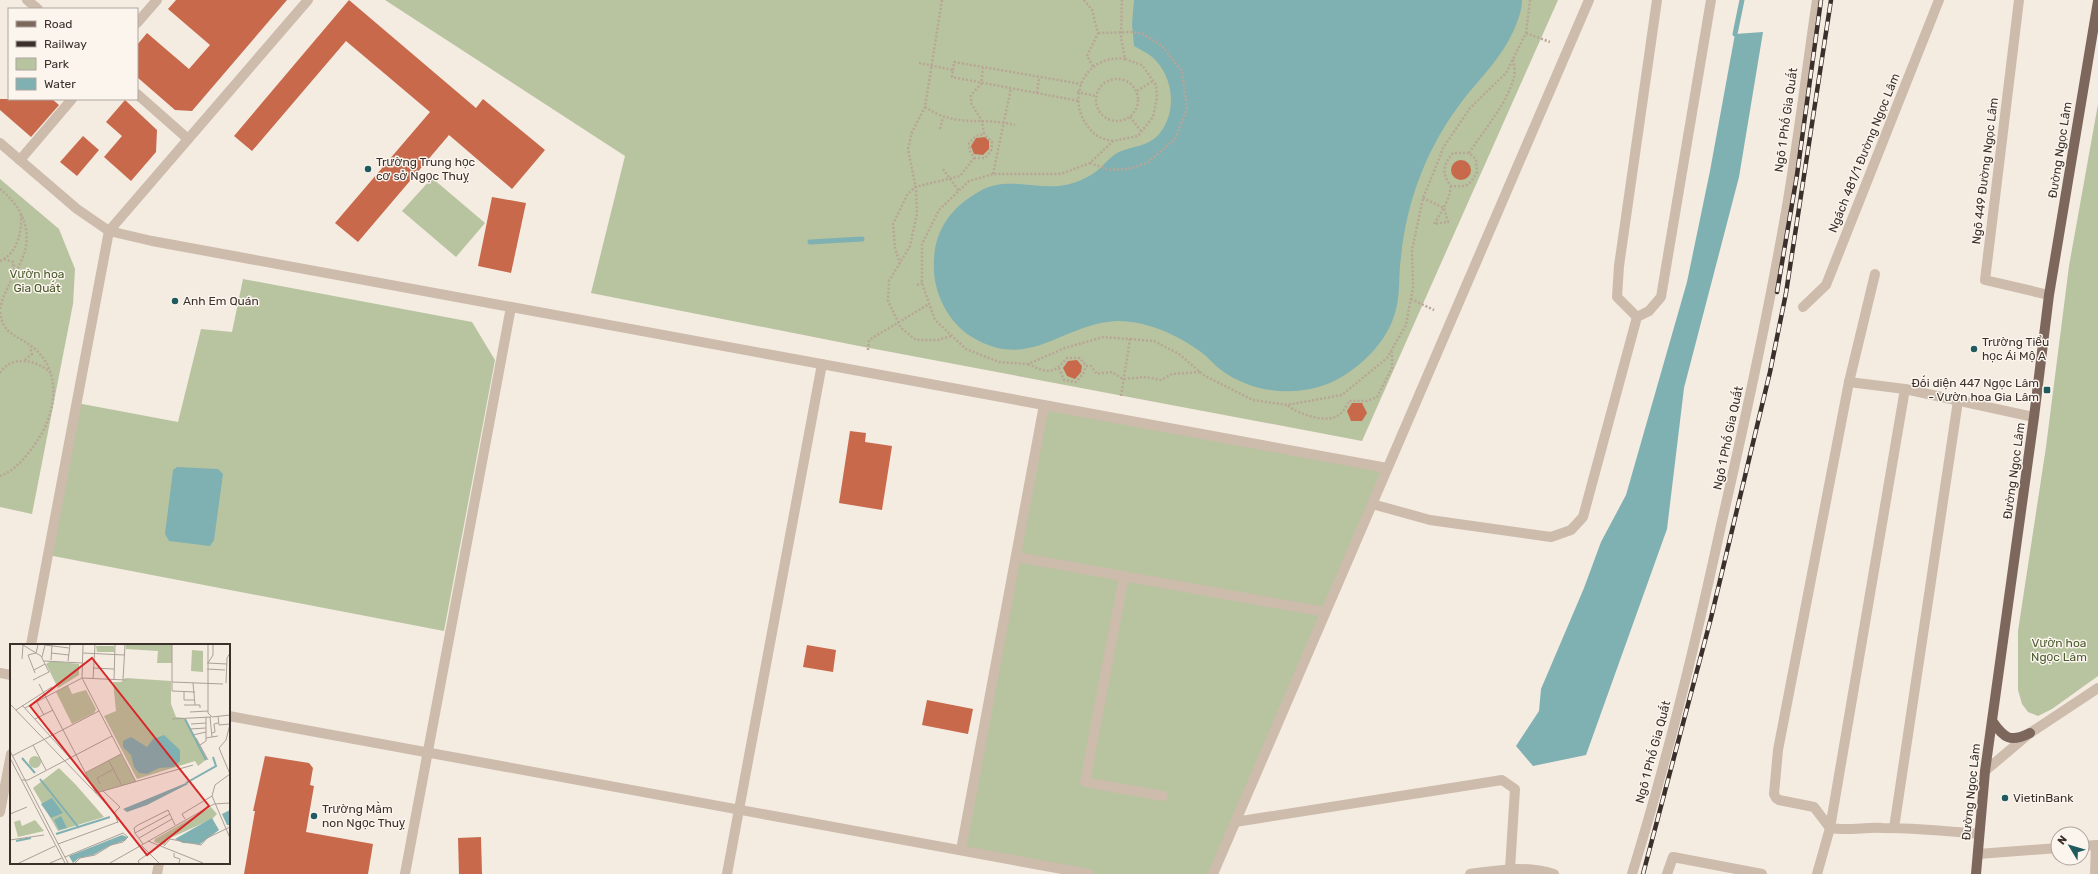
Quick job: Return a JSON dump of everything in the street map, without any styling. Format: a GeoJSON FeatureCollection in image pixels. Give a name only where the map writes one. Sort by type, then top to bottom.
{"type":"FeatureCollection","features":[{"type":"Feature","properties":{"kind":"main road","name":"Đường Ngọc Lâm"},"geometry":{"type":"LineString","coordinates":[[1976,874],[1985,771],[2034,417],[2049,295],[2098,1]]}},
{"type":"Feature","properties":{"kind":"main road"},"geometry":{"type":"LineString","coordinates":[[1992,721],[2003,735],[2009,738],[2020,738],[2030,733]]}},
{"type":"Feature","properties":{"kind":"street"},"geometry":{"type":"LineString","coordinates":[[27,0],[37,8]]}},
{"type":"Feature","properties":{"kind":"street"},"geometry":{"type":"LineString","coordinates":[[31,644],[109,231],[308,0]]}},
{"type":"Feature","properties":{"kind":"street"},"geometry":{"type":"LineString","coordinates":[[1213,874],[1589,0]]}},
{"type":"Feature","properties":{"kind":"street"},"geometry":{"type":"LineString","coordinates":[[1637,317],[1617,297],[1619,266],[1657,0]]}},
{"type":"Feature","properties":{"kind":"street"},"geometry":{"type":"LineString","coordinates":[[1372,504],[1430,520],[1551,538],[1571,530],[1583,517],[1637,317],[1649,311],[1661,297],[1711,0]]}},
{"type":"Feature","properties":{"kind":"street","name":"Ngõ 1 Phố Gia Quất"},"geometry":{"type":"LineString","coordinates":[[1632,874],[1658,792],[1691,660],[1760,352],[1788,200],[1817,0]]}},
{"type":"Feature","properties":{"kind":"street","name":"Ngách 481/1 Đường Ngọc Lâm"},"geometry":{"type":"LineString","coordinates":[[1803,307],[1826,285],[1939,0]]}},
{"type":"Feature","properties":{"kind":"street","name":"Ngõ 449 Đường Ngọc Lâm"},"geometry":{"type":"LineString","coordinates":[[2019,0],[1985,280],[2049,295]]}},
{"type":"Feature","properties":{"kind":"street"},"geometry":{"type":"LineString","coordinates":[[138,22],[154,1]]}},
{"type":"Feature","properties":{"kind":"street"},"geometry":{"type":"LineString","coordinates":[[138,95],[188,139]]}},
{"type":"Feature","properties":{"kind":"street"},"geometry":{"type":"LineString","coordinates":[[20,160],[71,100]]}},
{"type":"Feature","properties":{"kind":"street"},"geometry":{"type":"LineString","coordinates":[[0,142],[77,209],[109,231],[152,241],[1387,468]]}},
{"type":"Feature","properties":{"kind":"street"},"geometry":{"type":"LineString","coordinates":[[1875,274],[1850,382],[1778,750],[1774,794],[1779,800],[1814,807],[1830,828],[1894,828],[1979,834]]}},
{"type":"Feature","properties":{"kind":"street"},"geometry":{"type":"LineString","coordinates":[[405,874],[511,307]]}},
{"type":"Feature","properties":{"kind":"street"},"geometry":{"type":"LineString","coordinates":[[727,874],[822,364]]}},
{"type":"Feature","properties":{"kind":"street"},"geometry":{"type":"LineString","coordinates":[[1850,382],[1905,389],[2034,417]]}},
{"type":"Feature","properties":{"kind":"street"},"geometry":{"type":"LineString","coordinates":[[1817,874],[1830,828],[1905,389]]}},
{"type":"Feature","properties":{"kind":"street"},"geometry":{"type":"LineString","coordinates":[[1894,828],[1958,401]]}},
{"type":"Feature","properties":{"kind":"street"},"geometry":{"type":"LineString","coordinates":[[961,850],[1044,405]]}},
{"type":"Feature","properties":{"kind":"street"},"geometry":{"type":"LineString","coordinates":[[1016,556],[1326,612]]}},
{"type":"Feature","properties":{"kind":"street"},"geometry":{"type":"LineString","coordinates":[[1124,576],[1085,782],[1163,796]]}},
{"type":"Feature","properties":{"kind":"street"},"geometry":{"type":"LineString","coordinates":[[0,673],[10,675]]}},
{"type":"Feature","properties":{"kind":"street"},"geometry":{"type":"LineString","coordinates":[[1985,771],[2030,733],[2098,688]]}},
{"type":"Feature","properties":{"kind":"street"},"geometry":{"type":"LineString","coordinates":[[230,716],[1089,874]]}},
{"type":"Feature","properties":{"kind":"street"},"geometry":{"type":"LineString","coordinates":[[0,812],[8,788],[10,765]]}},
{"type":"Feature","properties":{"kind":"street"},"geometry":{"type":"LineString","coordinates":[[1235,822],[1502,780],[1515,789],[1510,869]]}},
{"type":"Feature","properties":{"kind":"street"},"geometry":{"type":"LineString","coordinates":[[2095,874],[2097,845]]}},
{"type":"Feature","properties":{"kind":"street"},"geometry":{"type":"LineString","coordinates":[[1978,854],[2050,849]]}},
{"type":"Feature","properties":{"kind":"street"},"geometry":{"type":"LineString","coordinates":[[1667,874],[1673,857],[1762,874]]}},
{"type":"Feature","properties":{"kind":"street"},"geometry":{"type":"LineString","coordinates":[[157,874],[159,864]]}},
{"type":"Feature","properties":{"kind":"street"},"geometry":{"type":"LineString","coordinates":[[1470,874],[1510,869],[1534,868],[1554,874]]}},
{"type":"Feature","properties":{"kind":"path"},"geometry":{"type":"LineString","coordinates":[[942,0],[925,107],[912,132],[908,148],[916,187],[917,214],[910,246],[900,265],[889,281],[888,302],[899,321],[901,328],[916,340],[938,340],[952,336]]}},
{"type":"Feature","properties":{"kind":"path"},"geometry":{"type":"LineString","coordinates":[[1084,0],[1092,10],[1098,32],[1087,56],[1094,68]]}},
{"type":"Feature","properties":{"kind":"path"},"geometry":{"type":"LineString","coordinates":[[1122,0],[1121,32],[1125,60]]}},
{"type":"Feature","properties":{"kind":"path"},"geometry":{"type":"LineString","coordinates":[[1028,364],[1065,348],[1103,337],[1154,341],[1179,354],[1205,376],[1254,400],[1287,405],[1342,395],[1387,358],[1406,325],[1412,287],[1412,250],[1423,198],[1443,148],[1470,108],[1506,73],[1526,33],[1529,5],[1531,0]]}},
{"type":"Feature","properties":{"kind":"path"},"geometry":{"type":"LineString","coordinates":[[1090,163],[1110,170],[1128,169],[1146,163],[1174,139],[1187,109],[1182,71],[1161,45],[1143,34],[1130,32],[1098,32]]}},
{"type":"Feature","properties":{"kind":"path"},"geometry":{"type":"LineString","coordinates":[[1526,33],[1550,42]]}},
{"type":"Feature","properties":{"kind":"path"},"geometry":{"type":"LineString","coordinates":[[1113,58],[1125,60],[1142,65],[1156,85],[1157,97],[1153,117],[1138,136],[1113,141],[1096,136],[1081,118],[1077,92],[1088,71],[1094,68],[1113,58]]}},
{"type":"Feature","properties":{"kind":"path"},"geometry":{"type":"LineString","coordinates":[[1469,152],[1483,130],[1504,103],[1514,76],[1513,58]]}},
{"type":"Feature","properties":{"kind":"path"},"geometry":{"type":"LineString","coordinates":[[1078,100],[952,78],[954,62],[1039,78],[1081,84]]}},
{"type":"Feature","properties":{"kind":"path"},"geometry":{"type":"LineString","coordinates":[[919,63],[953,70]]}},
{"type":"Feature","properties":{"kind":"path"},"geometry":{"type":"LineString","coordinates":[[974,158],[985,158],[991,152],[992,142],[984,134],[982,121],[971,103],[972,95],[981,84],[983,68]]}},
{"type":"Feature","properties":{"kind":"path"},"geometry":{"type":"LineString","coordinates":[[1037,93],[1039,78]]}},
{"type":"Feature","properties":{"kind":"path"},"geometry":{"type":"LineString","coordinates":[[1115,79],[1128,82],[1137,91],[1138,105],[1130,117],[1116,122],[1109,120],[1098,110],[1096,96],[1103,84],[1115,79]]}},
{"type":"Feature","properties":{"kind":"path"},"geometry":{"type":"LineString","coordinates":[[1137,91],[1153,81]]}},
{"type":"Feature","properties":{"kind":"path"},"geometry":{"type":"LineString","coordinates":[[993,174],[1011,88]]}},
{"type":"Feature","properties":{"kind":"path"},"geometry":{"type":"LineString","coordinates":[[1077,92],[1096,96]]}},
{"type":"Feature","properties":{"kind":"path"},"geometry":{"type":"LineString","coordinates":[[925,107],[943,117],[961,122],[1004,122],[1015,125]]}},
{"type":"Feature","properties":{"kind":"path"},"geometry":{"type":"LineString","coordinates":[[940,129],[943,117]]}},
{"type":"Feature","properties":{"kind":"path"},"geometry":{"type":"LineString","coordinates":[[1130,117],[1141,131]]}},
{"type":"Feature","properties":{"kind":"path"},"geometry":{"type":"LineString","coordinates":[[974,158],[970,151],[969,143],[976,136],[984,134]]}},
{"type":"Feature","properties":{"kind":"path"},"geometry":{"type":"LineString","coordinates":[[1113,141],[1090,163],[1061,174],[993,174],[969,181],[939,210],[922,244],[922,283],[935,320],[966,350],[999,362],[1028,364],[1039,370],[1050,372],[1059,368],[1067,358],[1080,358],[1086,366],[1091,366],[1097,374],[1112,372],[1124,378],[1146,377],[1161,380],[1172,374],[1201,372]]}},
{"type":"Feature","properties":{"kind":"path"},"geometry":{"type":"LineString","coordinates":[[1469,152],[1476,159],[1477,172],[1470,184],[1463,187],[1452,186],[1445,178],[1445,162],[1453,153],[1469,152]]}},
{"type":"Feature","properties":{"kind":"path"},"geometry":{"type":"LineString","coordinates":[[900,265],[895,248],[893,224],[907,195],[916,187],[960,176],[974,158]]}},
{"type":"Feature","properties":{"kind":"path"},"geometry":{"type":"LineString","coordinates":[[1439,159],[1445,162]]}},
{"type":"Feature","properties":{"kind":"path"},"geometry":{"type":"LineString","coordinates":[[943,169],[959,191]]}},
{"type":"Feature","properties":{"kind":"path"},"geometry":{"type":"LineString","coordinates":[[1423,198],[1444,208],[1448,222],[1434,224],[1444,208],[1452,186]]}},
{"type":"Feature","properties":{"kind":"path"},"geometry":{"type":"LineString","coordinates":[[0,189],[11,199],[20,211],[26,224],[26,246],[23,258],[2,300],[0,311],[4,327],[44,358],[54,380],[52,405],[44,431],[26,456],[15,466],[0,476]]}},
{"type":"Feature","properties":{"kind":"path"},"geometry":{"type":"LineString","coordinates":[[0,261],[12,252],[19,237],[20,211]]}},
{"type":"Feature","properties":{"kind":"path"},"geometry":{"type":"LineString","coordinates":[[4,259],[13,262],[15,267],[14,275]]}},
{"type":"Feature","properties":{"kind":"path"},"geometry":{"type":"LineString","coordinates":[[917,285],[922,283]]}},
{"type":"Feature","properties":{"kind":"path"},"geometry":{"type":"LineString","coordinates":[[1411,299],[1434,310]]}},
{"type":"Feature","properties":{"kind":"path"},"geometry":{"type":"LineString","coordinates":[[868,350],[869,340],[930,304]]}},
{"type":"Feature","properties":{"kind":"path"},"geometry":{"type":"LineString","coordinates":[[1121,396],[1130,339]]}},
{"type":"Feature","properties":{"kind":"path"},"geometry":{"type":"LineString","coordinates":[[0,373],[4,367],[9,364],[30,357],[32,354],[30,346]]}},
{"type":"Feature","properties":{"kind":"path"},"geometry":{"type":"LineString","coordinates":[[1287,405],[1297,413],[1326,419],[1340,415],[1349,401],[1367,401],[1377,397],[1392,368],[1392,351]]}},
{"type":"Feature","properties":{"kind":"path"},"geometry":{"type":"LineString","coordinates":[[21,361],[41,365],[52,373]]}},
{"type":"Feature","properties":{"kind":"path"},"geometry":{"type":"LineString","coordinates":[[1059,368],[1064,380],[1076,382],[1084,374],[1086,366]]}},
{"type":"Feature","properties":{"kind":"green space"},"geometry":{"type":"Polygon","coordinates":[[[385,0],[1558,0],[1362,441],[859,346],[591,293],[625,156],[385,0]]]}},
{"type":"Feature","properties":{"kind":"green space","name":"Vườn hoa Ngọc Lâm"},"geometry":{"type":"Polygon","coordinates":[[[2098,104],[2098,676],[2052,709],[2038,716],[2028,712],[2022,704],[2018,690],[2018,631],[2046,447],[2069,266],[2098,104]]]}},
{"type":"Feature","properties":{"kind":"green space"},"geometry":{"type":"Polygon","coordinates":[[[432,178],[485,223],[456,257],[402,211],[432,178]]]}},
{"type":"Feature","properties":{"kind":"green space","name":"Vườn hoa Gia Quất"},"geometry":{"type":"Polygon","coordinates":[[[0,179],[59,229],[75,269],[73,304],[32,514],[0,507],[0,179]]]}},
{"type":"Feature","properties":{"kind":"green space"},"geometry":{"type":"Polygon","coordinates":[[[243,279],[472,322],[495,360],[444,631],[48,555],[77,403],[178,422],[201,329],[232,332],[243,279]]]}},
{"type":"Feature","properties":{"kind":"green space"},"geometry":{"type":"Polygon","coordinates":[[[1044,405],[1387,468],[1214,874],[1089,874],[961,850],[1044,405]]]}},
{"type":"Feature","properties":{"kind":"water"},"geometry":{"type":"Polygon","coordinates":[[[1134,0],[1522,0],[1521,10],[1511,36],[1499,55],[1451,117],[1434,145],[1425,164],[1411,204],[1402,247],[1398,302],[1386,334],[1368,357],[1345,375],[1330,383],[1299,391],[1266,389],[1235,379],[1218,368],[1201,352],[1172,334],[1150,326],[1127,321],[1097,324],[1045,343],[1028,348],[1011,350],[992,346],[972,337],[957,325],[945,308],[937,290],[934,271],[934,258],[939,234],[951,214],[959,206],[980,191],[991,186],[1013,184],[1059,186],[1076,182],[1094,173],[1119,152],[1151,141],[1160,133],[1166,124],[1171,103],[1168,82],[1164,72],[1151,56],[1134,46],[1132,24],[1134,0]]]}},
{"type":"Feature","properties":{"kind":"water"},"geometry":{"type":"Polygon","coordinates":[[[1763,32],[1739,177],[1684,388],[1667,529],[1586,755],[1533,766],[1516,746],[1539,711],[1541,689],[1584,588],[1601,542],[1626,495],[1687,282],[1710,171],[1735,34],[1763,32]]]}},
{"type":"Feature","properties":{"kind":"water"},"geometry":{"type":"Polygon","coordinates":[[[177,467],[218,469],[223,474],[214,540],[210,546],[169,541],[165,534],[173,470],[177,467]]]}},
{"type":"Feature","properties":{"kind":"building"},"geometry":{"type":"Polygon","coordinates":[[[176,0],[287,0],[192,111],[175,110],[138,78],[138,44],[147,33],[189,69],[210,45],[168,9],[176,0]]]}},
{"type":"Feature","properties":{"kind":"building"},"geometry":{"type":"Polygon","coordinates":[[[349,0],[476,108],[483,99],[545,150],[512,189],[449,135],[358,242],[335,223],[430,112],[346,41],[252,151],[234,136],[349,0]]]}},
{"type":"Feature","properties":{"kind":"building"},"geometry":{"type":"Polygon","coordinates":[[[0,99],[53,100],[59,105],[31,137],[0,110],[0,99]]]}},
{"type":"Feature","properties":{"kind":"building"},"geometry":{"type":"Polygon","coordinates":[[[125,100],[157,130],[156,152],[131,181],[104,157],[122,136],[106,122],[125,100]]]}},
{"type":"Feature","properties":{"kind":"building"},"geometry":{"type":"Polygon","coordinates":[[[83,136],[99,150],[77,176],[60,162],[83,136]]]}},
{"type":"Feature","properties":{"kind":"building"},"geometry":{"type":"Polygon","coordinates":[[[985,137],[989,141],[989,149],[983,155],[974,154],[971,146],[976,138],[985,137]]]}},
{"type":"Feature","properties":{"kind":"building"},"geometry":{"type":"Polygon","coordinates":[[[1457,160],[1465,160],[1471,166],[1471,174],[1465,180],[1457,180],[1451,174],[1451,166],[1457,160]]]}},
{"type":"Feature","properties":{"kind":"building"},"geometry":{"type":"Polygon","coordinates":[[[492,197],[526,203],[511,273],[478,266],[492,197]]]}},
{"type":"Feature","properties":{"kind":"building"},"geometry":{"type":"Polygon","coordinates":[[[1077,360],[1082,366],[1081,372],[1075,379],[1067,376],[1063,368],[1068,361],[1077,360]]]}},
{"type":"Feature","properties":{"kind":"building"},"geometry":{"type":"Polygon","coordinates":[[[1352,403],[1362,403],[1367,413],[1362,421],[1351,421],[1347,411],[1352,403]]]}},
{"type":"Feature","properties":{"kind":"building"},"geometry":{"type":"Polygon","coordinates":[[[850,431],[866,433],[865,442],[892,446],[882,510],[839,503],[850,431]]]}},
{"type":"Feature","properties":{"kind":"building"},"geometry":{"type":"Polygon","coordinates":[[[807,645],[836,650],[833,672],[803,667],[807,645]]]}},
{"type":"Feature","properties":{"kind":"building"},"geometry":{"type":"Polygon","coordinates":[[[927,700],[973,709],[968,734],[922,725],[927,700]]]}},
{"type":"Feature","properties":{"kind":"building"},"geometry":{"type":"Polygon","coordinates":[[[265,756],[309,763],[313,768],[310,785],[314,786],[306,832],[373,844],[368,874],[244,874],[255,811],[253,811],[265,756]]]}},
{"type":"Feature","properties":{"kind":"building"},"geometry":{"type":"Polygon","coordinates":[[[481,837],[482,874],[459,874],[458,838],[481,837]]]}},
{"type":"Feature","properties":{"kind":"waterway"},"geometry":{"type":"LineString","coordinates":[[1735,34],[1742,0]]}},
{"type":"Feature","properties":{"kind":"waterway"},"geometry":{"type":"LineString","coordinates":[[810,242],[862,239]]}},
{"type":"Feature","properties":{"kind":"railway"},"geometry":{"type":"LineString","coordinates":[[1777,292],[1797,175],[1821,0]]}},
{"type":"Feature","properties":{"kind":"railway"},"geometry":{"type":"LineString","coordinates":[[1643,874],[1711,618],[1770,372],[1786,293],[1831,0]]}},
{"type":"Feature","properties":{"kind":"place","name":"Trường Trung học cơ sở Ngọc Thuỵ"},"geometry":{"type":"Point","coordinates":[368,169]}},
{"type":"Feature","properties":{"kind":"place","name":"Anh Em Quán"},"geometry":{"type":"Point","coordinates":[175,301]}},
{"type":"Feature","properties":{"kind":"place","name":"Trường Tiểu học Ái Mộ A"},"geometry":{"type":"Point","coordinates":[1974,349]}},
{"type":"Feature","properties":{"kind":"place","name":"Đối diện 447 Ngọc Lâm - Vườn hoa Gia Lâm"},"geometry":{"type":"Point","coordinates":[2047,390]}},
{"type":"Feature","properties":{"kind":"place","name":"VietinBank"},"geometry":{"type":"Point","coordinates":[2005,798]}},
{"type":"Feature","properties":{"kind":"place","name":"Trường Mầm non Ngọc Thuỵ"},"geometry":{"type":"Point","coordinates":[314,816]}}]}
